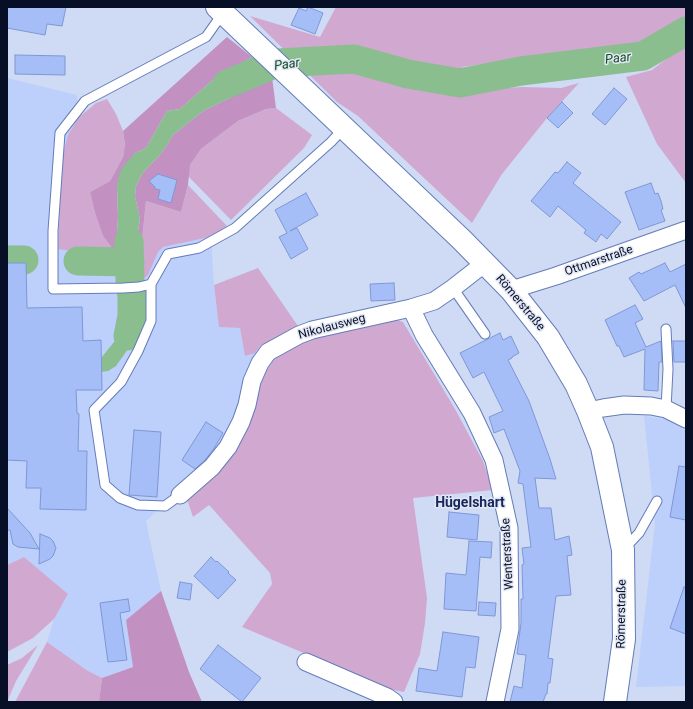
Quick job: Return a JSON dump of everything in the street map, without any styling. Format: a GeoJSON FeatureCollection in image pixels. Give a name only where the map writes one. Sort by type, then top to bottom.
{"type":"FeatureCollection","features":[{"type":"Feature","properties":{"kind":"main road","name":"Römerstraße"},"geometry":{"type":"LineString","coordinates":[[220,10],[485,263],[511,290],[548,337],[576,384],[602,447],[623,550],[624,638],[615,702]]}},
{"type":"Feature","properties":{"kind":"street","name":"Ottmarstraße"},"geometry":{"type":"LineString","coordinates":[[511,290],[556,276],[686,230]]}},
{"type":"Feature","properties":{"kind":"street","name":"Nikolausweg"},"geometry":{"type":"LineString","coordinates":[[180,495],[212,467],[228,447],[241,422],[247,405],[252,381],[260,363],[268,352],[299,335],[312,330],[411,308],[434,301],[485,263]]}},
{"type":"Feature","properties":{"kind":"street","name":"Wenterstraße"},"geometry":{"type":"LineString","coordinates":[[411,308],[424,335],[472,413],[494,460],[509,528],[510,629],[495,702]]}},
{"type":"Feature","properties":{"kind":"street"},"geometry":{"type":"LineString","coordinates":[[588,411],[624,405],[651,406],[666,409],[686,418]]}},
{"type":"Feature","properties":{"kind":"street"},"geometry":{"type":"LineString","coordinates":[[306,662],[386,696],[394,702]]}},
{"type":"Feature","properties":{"kind":"lane"},"geometry":{"type":"LineString","coordinates":[[152,284],[123,288],[53,289],[53,231],[60,132],[85,101],[206,37],[220,10]]}},
{"type":"Feature","properties":{"kind":"lane"},"geometry":{"type":"LineString","coordinates":[[180,495],[165,506],[138,506],[120,498],[105,484],[94,410],[121,382],[138,351],[151,321],[152,284],[168,254],[199,248],[235,228],[344,128]]}},
{"type":"Feature","properties":{"kind":"lane"},"geometry":{"type":"LineString","coordinates":[[453,288],[485,334]]}},
{"type":"Feature","properties":{"kind":"lane"},"geometry":{"type":"LineString","coordinates":[[666,329],[668,369],[666,409]]}},
{"type":"Feature","properties":{"kind":"lane"},"geometry":{"type":"LineString","coordinates":[[623,550],[639,533],[657,501]]}},
{"type":"Feature","properties":{"kind":"shaded area"},"geometry":{"type":"Polygon","coordinates":[[[336,7],[686,7],[686,21],[650,42],[462,67],[478,90],[522,87],[561,88],[579,83],[547,118],[502,174],[472,223],[358,116],[337,102],[250,16],[320,37],[336,7]]]}},
{"type":"Feature","properties":{"kind":"shaded area"},"geometry":{"type":"Polygon","coordinates":[[[227,37],[252,57],[215,78],[180,109],[167,111],[146,148],[135,153],[117,185],[117,232],[119,257],[115,257],[112,248],[103,236],[90,192],[110,181],[123,157],[125,145],[123,131],[227,37]]]}},
{"type":"Feature","properties":{"kind":"shaded area"},"geometry":{"type":"Polygon","coordinates":[[[686,44],[686,183],[657,144],[626,77],[652,70],[686,44]]]}},
{"type":"Feature","properties":{"kind":"shaded area"},"geometry":{"type":"Polygon","coordinates":[[[252,57],[272,77],[203,111],[173,135],[159,156],[142,174],[136,186],[135,196],[140,219],[134,254],[137,280],[123,281],[117,232],[117,185],[120,172],[135,153],[146,148],[167,111],[180,109],[215,78],[252,57]]]}},
{"type":"Feature","properties":{"kind":"shaded area"},"geometry":{"type":"Polygon","coordinates":[[[272,77],[276,108],[266,109],[238,121],[201,149],[190,165],[188,185],[181,212],[146,201],[142,240],[134,254],[140,219],[135,196],[136,186],[142,174],[159,156],[173,135],[203,111],[272,77]]]}},
{"type":"Feature","properties":{"kind":"shaded area"},"geometry":{"type":"Polygon","coordinates":[[[7,78],[77,95],[78,118],[68,135],[58,249],[119,257],[123,281],[143,279],[147,275],[158,252],[163,247],[204,238],[211,235],[214,285],[219,327],[240,328],[245,356],[255,353],[256,360],[239,413],[212,460],[146,521],[161,591],[126,620],[133,667],[102,678],[88,671],[47,642],[54,619],[68,594],[24,557],[7,565],[7,78]]]}},
{"type":"Feature","properties":{"kind":"shaded area"},"geometry":{"type":"Polygon","coordinates":[[[107,99],[116,114],[123,131],[125,146],[123,157],[110,181],[90,192],[103,236],[112,248],[115,257],[58,249],[62,159],[68,135],[78,118],[96,103],[107,99]]]}},
{"type":"Feature","properties":{"kind":"shaded area"},"geometry":{"type":"Polygon","coordinates":[[[276,108],[312,135],[304,148],[231,220],[188,176],[190,165],[201,149],[238,121],[266,109],[276,108]]]}},
{"type":"Feature","properties":{"kind":"shaded area"},"geometry":{"type":"Polygon","coordinates":[[[188,185],[227,226],[205,238],[163,247],[158,252],[148,275],[143,279],[137,280],[134,254],[142,240],[146,201],[181,212],[188,185]]]}},
{"type":"Feature","properties":{"kind":"shaded area"},"geometry":{"type":"Polygon","coordinates":[[[258,268],[300,329],[264,348],[261,345],[255,353],[245,356],[240,328],[219,327],[214,285],[258,268]]]}},
{"type":"Feature","properties":{"kind":"shaded area"},"geometry":{"type":"Polygon","coordinates":[[[125,298],[139,298],[142,321],[141,331],[137,340],[128,349],[116,366],[108,371],[101,372],[88,360],[102,359],[121,331],[125,321],[125,298]]]}},
{"type":"Feature","properties":{"kind":"shaded area"},"geometry":{"type":"Polygon","coordinates":[[[393,319],[403,322],[455,409],[483,461],[493,490],[413,498],[427,598],[420,654],[404,692],[389,689],[242,627],[272,584],[270,573],[209,505],[193,517],[186,496],[224,462],[258,382],[276,357],[299,341],[393,319]]]}},
{"type":"Feature","properties":{"kind":"shaded area"},"geometry":{"type":"Polygon","coordinates":[[[644,416],[672,420],[686,426],[686,686],[636,687],[655,524],[644,416]]]}},
{"type":"Feature","properties":{"kind":"shaded area"},"geometry":{"type":"Polygon","coordinates":[[[24,557],[68,594],[54,619],[33,638],[7,652],[7,565],[24,557]]]}},
{"type":"Feature","properties":{"kind":"shaded area"},"geometry":{"type":"Polygon","coordinates":[[[161,591],[189,672],[202,702],[99,702],[102,678],[133,667],[126,620],[161,591]]]}},
{"type":"Feature","properties":{"kind":"shaded area"},"geometry":{"type":"Polygon","coordinates":[[[47,642],[88,671],[102,678],[99,702],[15,702],[47,642]]]}},
{"type":"Feature","properties":{"kind":"shaded area"},"geometry":{"type":"Polygon","coordinates":[[[38,645],[16,681],[7,702],[7,665],[22,658],[38,645]]]}},
{"type":"Feature","properties":{"kind":"building"},"geometry":{"type":"Polygon","coordinates":[[[7,7],[66,7],[62,26],[47,24],[45,35],[7,28],[7,7]]]}},
{"type":"Feature","properties":{"kind":"building"},"geometry":{"type":"Polygon","coordinates":[[[308,7],[323,13],[315,34],[291,25],[299,8],[306,11],[308,7]]]}},
{"type":"Feature","properties":{"kind":"building"},"geometry":{"type":"Polygon","coordinates":[[[15,55],[65,56],[65,75],[15,74],[15,55]]]}},
{"type":"Feature","properties":{"kind":"building"},"geometry":{"type":"Polygon","coordinates":[[[614,88],[627,99],[605,125],[592,114],[614,88]]]}},
{"type":"Feature","properties":{"kind":"building"},"geometry":{"type":"Polygon","coordinates":[[[562,102],[573,113],[558,128],[547,118],[562,102]]]}},
{"type":"Feature","properties":{"kind":"building"},"geometry":{"type":"Polygon","coordinates":[[[567,162],[581,173],[573,183],[621,222],[607,239],[601,234],[596,242],[584,233],[586,230],[558,206],[550,217],[531,201],[555,172],[558,173],[567,162]]]}},
{"type":"Feature","properties":{"kind":"building"},"geometry":{"type":"Polygon","coordinates":[[[158,174],[177,180],[171,203],[158,199],[160,190],[155,189],[149,181],[158,174]]]}},
{"type":"Feature","properties":{"kind":"building"},"geometry":{"type":"Polygon","coordinates":[[[651,183],[655,194],[658,193],[661,201],[663,209],[661,210],[665,221],[639,230],[625,192],[651,183]]]}},
{"type":"Feature","properties":{"kind":"building"},"geometry":{"type":"Polygon","coordinates":[[[306,193],[318,215],[290,231],[297,228],[308,249],[291,259],[279,237],[287,233],[275,210],[306,193]]]}},
{"type":"Feature","properties":{"kind":"building"},"geometry":{"type":"Polygon","coordinates":[[[7,263],[26,263],[27,308],[82,307],[83,341],[101,340],[102,390],[76,390],[77,413],[79,414],[78,451],[87,451],[86,510],[40,509],[41,488],[26,488],[27,461],[7,460],[7,263]]]}},
{"type":"Feature","properties":{"kind":"building"},"geometry":{"type":"Polygon","coordinates":[[[665,263],[670,272],[686,264],[686,308],[675,285],[644,301],[629,278],[639,272],[641,274],[665,263]]]}},
{"type":"Feature","properties":{"kind":"building"},"geometry":{"type":"Polygon","coordinates":[[[394,283],[395,300],[371,301],[370,284],[394,283]]]}},
{"type":"Feature","properties":{"kind":"building"},"geometry":{"type":"Polygon","coordinates":[[[635,305],[643,319],[635,323],[646,347],[661,341],[662,362],[659,362],[658,391],[644,390],[645,349],[624,357],[619,346],[617,346],[605,320],[635,305]]]}},
{"type":"Feature","properties":{"kind":"building"},"geometry":{"type":"Polygon","coordinates":[[[500,333],[503,340],[511,336],[519,353],[508,360],[529,401],[556,479],[535,478],[539,508],[551,508],[555,540],[569,536],[572,555],[567,556],[571,595],[556,596],[548,658],[553,659],[550,683],[548,683],[547,694],[543,702],[510,702],[514,686],[522,688],[526,655],[517,654],[521,623],[521,599],[523,599],[522,565],[524,564],[522,548],[531,547],[523,484],[518,483],[520,471],[504,429],[494,433],[489,417],[503,411],[484,372],[473,378],[460,353],[500,333]]]}},
{"type":"Feature","properties":{"kind":"building"},"geometry":{"type":"Polygon","coordinates":[[[673,341],[686,341],[686,362],[674,362],[673,341]]]}},
{"type":"Feature","properties":{"kind":"building"},"geometry":{"type":"Polygon","coordinates":[[[206,422],[223,433],[213,450],[195,469],[182,460],[206,422]]]}},
{"type":"Feature","properties":{"kind":"building"},"geometry":{"type":"Polygon","coordinates":[[[134,430],[161,432],[157,497],[129,495],[134,430]]]}},
{"type":"Feature","properties":{"kind":"building"},"geometry":{"type":"Polygon","coordinates":[[[679,466],[686,467],[686,520],[670,517],[679,466]]]}},
{"type":"Feature","properties":{"kind":"building"},"geometry":{"type":"Polygon","coordinates":[[[7,508],[30,533],[39,549],[18,547],[13,544],[10,530],[7,530],[7,508]]]}},
{"type":"Feature","properties":{"kind":"building"},"geometry":{"type":"Polygon","coordinates":[[[449,512],[479,515],[477,540],[447,537],[449,512]]]}},
{"type":"Feature","properties":{"kind":"building"},"geometry":{"type":"Polygon","coordinates":[[[40,534],[50,538],[56,548],[50,559],[39,564],[40,534]]]}},
{"type":"Feature","properties":{"kind":"building"},"geometry":{"type":"Polygon","coordinates":[[[469,541],[492,542],[491,558],[480,557],[476,611],[444,609],[446,573],[466,575],[469,541]]]}},
{"type":"Feature","properties":{"kind":"building"},"geometry":{"type":"Polygon","coordinates":[[[211,557],[236,580],[218,599],[194,576],[211,557]]]}},
{"type":"Feature","properties":{"kind":"building"},"geometry":{"type":"Polygon","coordinates":[[[180,582],[192,584],[190,600],[177,598],[180,582]]]}},
{"type":"Feature","properties":{"kind":"building"},"geometry":{"type":"Polygon","coordinates":[[[684,587],[686,588],[686,634],[670,628],[684,587]]]}},
{"type":"Feature","properties":{"kind":"building"},"geometry":{"type":"Polygon","coordinates":[[[128,599],[130,611],[120,613],[127,660],[108,662],[100,603],[128,599]]]}},
{"type":"Feature","properties":{"kind":"building"},"geometry":{"type":"Polygon","coordinates":[[[479,602],[496,603],[495,616],[478,615],[479,602]]]}},
{"type":"Feature","properties":{"kind":"building"},"geometry":{"type":"Polygon","coordinates":[[[443,632],[479,637],[475,668],[466,667],[462,697],[416,691],[419,668],[437,671],[443,632]]]}},
{"type":"Feature","properties":{"kind":"building"},"geometry":{"type":"Polygon","coordinates":[[[218,645],[261,678],[242,702],[200,669],[218,645]]]}},
{"type":"Feature","properties":{"kind":"waterway","name":"Paar"},"geometry":{"type":"LineString","coordinates":[[227,84],[277,63],[354,59],[408,74],[460,83],[521,71],[643,56],[686,31]]}},
{"type":"Feature","properties":{"kind":"waterway","name":"Paar"},"geometry":{"type":"LineString","coordinates":[[128,336],[132,316],[129,242]]}},
{"type":"Feature","properties":{"kind":"waterway"},"geometry":{"type":"LineString","coordinates":[[7,260],[24,260]]}},
{"type":"Feature","properties":{"kind":"waterway"},"geometry":{"type":"LineString","coordinates":[[78,261],[130,262]]}},
{"type":"Feature","properties":{"kind":"district","name":"Hügelshart"},"geometry":{"type":"Point","coordinates":[470,503]}}]}
